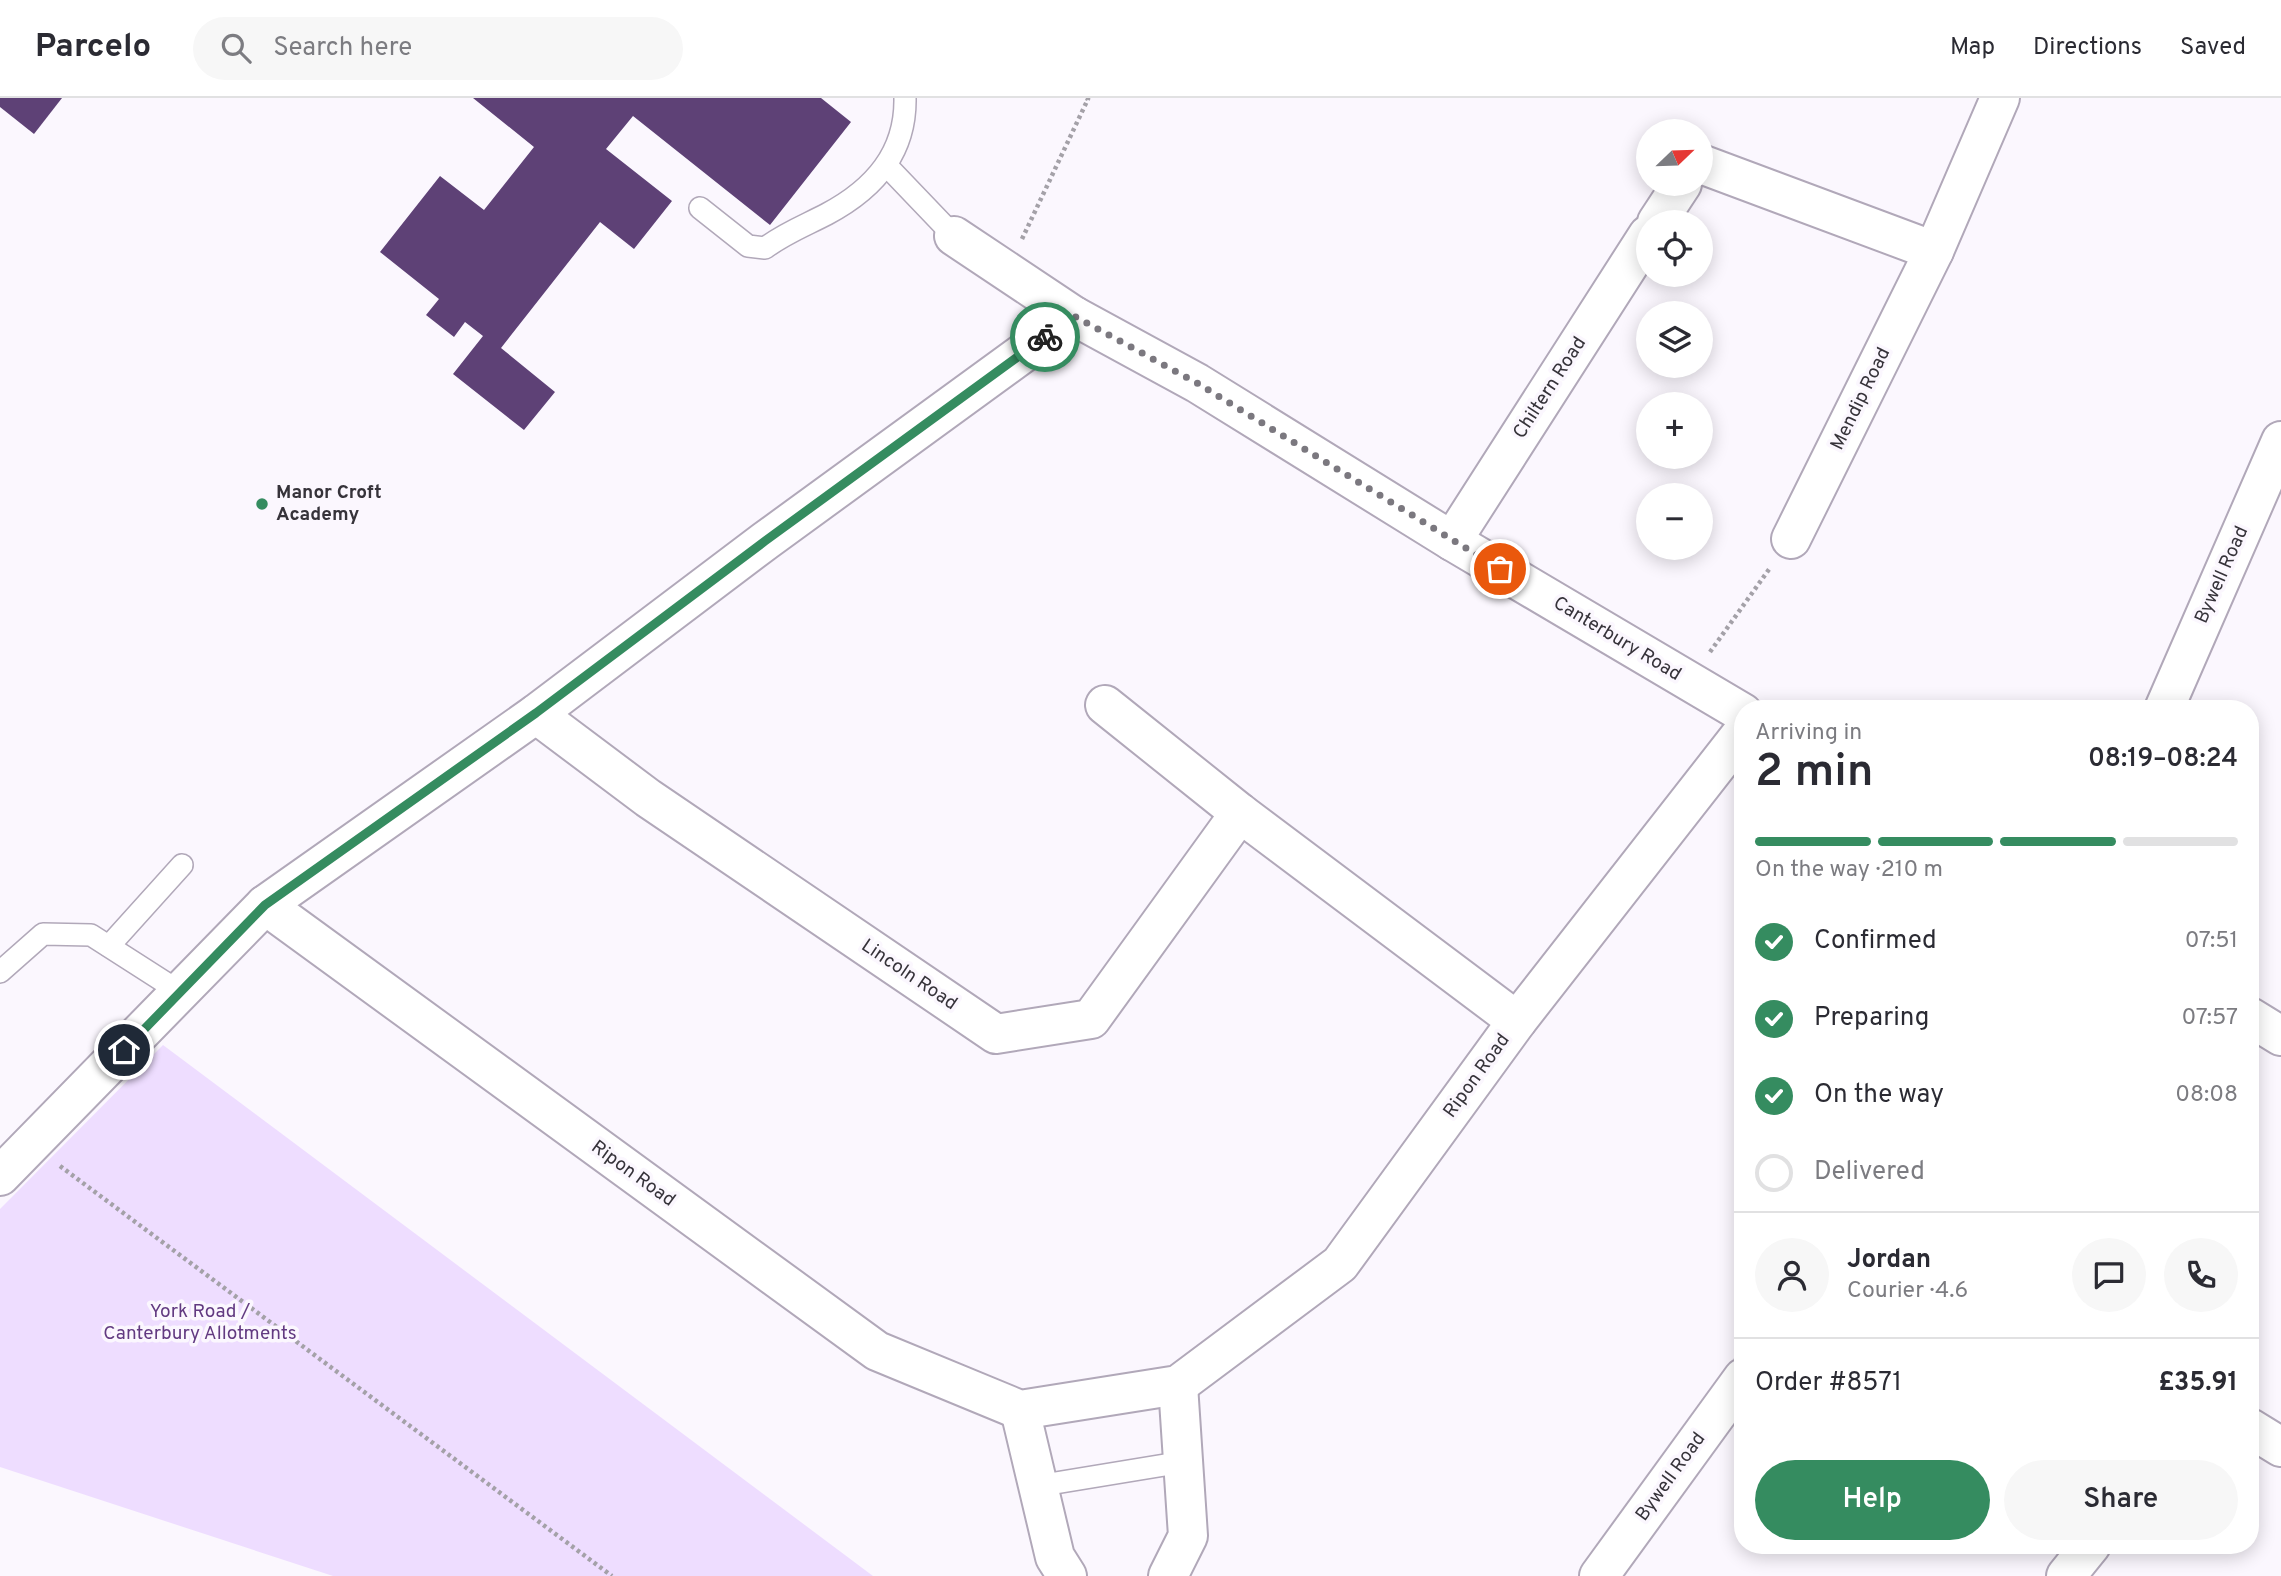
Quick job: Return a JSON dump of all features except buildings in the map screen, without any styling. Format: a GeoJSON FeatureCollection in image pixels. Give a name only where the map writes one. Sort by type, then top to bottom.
{"type":"FeatureCollection","features":[{"type":"Feature","properties":{"kind":"street","name":"Mendip Road"},"geometry":{"type":"LineString","coordinates":[[1791,539],[1934,251],[2000,98]]}},
{"type":"Feature","properties":{"kind":"street"},"geometry":{"type":"LineString","coordinates":[[1713,168],[1934,251]]}},
{"type":"Feature","properties":{"kind":"street","name":"Canterbury Road"},"geometry":{"type":"LineString","coordinates":[[954,236],[1074,316],[1197,383],[1452,541],[1734,708]]}},
{"type":"Feature","properties":{"kind":"street","name":"Chiltern Road"},"geometry":{"type":"LineString","coordinates":[[1452,541],[1636,254]]}},
{"type":"Feature","properties":{"kind":"street"},"geometry":{"type":"LineString","coordinates":[[0,1176],[265,905],[536,713],[765,541],[1074,316]]}},
{"type":"Feature","properties":{"kind":"street","name":"Bywell Road"},"geometry":{"type":"LineString","coordinates":[[2168,700],[2281,441]]}},
{"type":"Feature","properties":{"kind":"street"},"geometry":{"type":"LineString","coordinates":[[1105,705],[1240,813],[1517,1021]]}},
{"type":"Feature","properties":{"kind":"street","name":"Lincoln Road"},"geometry":{"type":"LineString","coordinates":[[536,713],[648,798],[996,1034],[1091,1019],[1240,813]]}},
{"type":"Feature","properties":{"kind":"street","name":"Ripon Road"},"geometry":{"type":"LineString","coordinates":[[265,905],[877,1351],[1020,1410],[1178,1385],[1340,1264],[1517,1021],[1734,744]]}},
{"type":"Feature","properties":{"kind":"street"},"geometry":{"type":"LineString","coordinates":[[2259,1023],[2281,1036]]}},
{"type":"Feature","properties":{"kind":"street"},"geometry":{"type":"LineString","coordinates":[[1168,1576],[1188,1536],[1178,1385]]}},
{"type":"Feature","properties":{"kind":"street","name":"Bywell Road"},"geometry":{"type":"LineString","coordinates":[[1599,1576],[1734,1390]]}},
{"type":"Feature","properties":{"kind":"street"},"geometry":{"type":"LineString","coordinates":[[1020,1410],[1055,1557],[1068,1576]]}},
{"type":"Feature","properties":{"kind":"street"},"geometry":{"type":"LineString","coordinates":[[2259,1434],[2281,1447]]}},
{"type":"Feature","properties":{"kind":"street"},"geometry":{"type":"LineString","coordinates":[[2066,1576],[2084,1554]]}},
{"type":"Feature","properties":{"kind":"lane"},"geometry":{"type":"LineString","coordinates":[[700,208],[748,246],[765,248],[783,235],[829,213],[867,188],[887,166],[898,143],[905,114],[905,98]]}},
{"type":"Feature","properties":{"kind":"lane"},"geometry":{"type":"LineString","coordinates":[[887,166],[954,236]]}},
{"type":"Feature","properties":{"kind":"lane"},"geometry":{"type":"LineString","coordinates":[[109,947],[182,865]]}},
{"type":"Feature","properties":{"kind":"lane"},"geometry":{"type":"LineString","coordinates":[[0,972],[43,934],[91,935],[180,992]]}},
{"type":"Feature","properties":{"kind":"lane"},"geometry":{"type":"LineString","coordinates":[[1037,1486],[1183,1462]]}},
{"type":"Feature","properties":{"kind":"path"},"geometry":{"type":"LineString","coordinates":[[1007,271],[1088,98]]}},
{"type":"Feature","properties":{"kind":"path"},"geometry":{"type":"LineString","coordinates":[[1689,681],[1791,539]]}},
{"type":"Feature","properties":{"kind":"path"},"geometry":{"type":"LineString","coordinates":[[30,1146],[64,1168],[612,1576]]}},
{"type":"Feature","properties":{"kind":"green space","name":"York Road / Canterbury Allotments"},"geometry":{"type":"Polygon","coordinates":[[[163,1045],[873,1576],[333,1576],[0,1467],[0,1209],[163,1045]]]}},
{"type":"Feature","properties":{"kind":"way so far"},"geometry":{"type":"LineString","coordinates":[[1045,337],[1074,316],[1197,383],[1500,569]]}},
{"type":"Feature","properties":{"kind":"place","name":"Manor Croft Academy"},"geometry":{"type":"Point","coordinates":[262,504]}},
{"type":"Feature","properties":{"kind":"route"},"geometry":{"type":"LineString","coordinates":[[124,1050],[265,905],[536,713],[765,541],[1045,337]]}}]}
